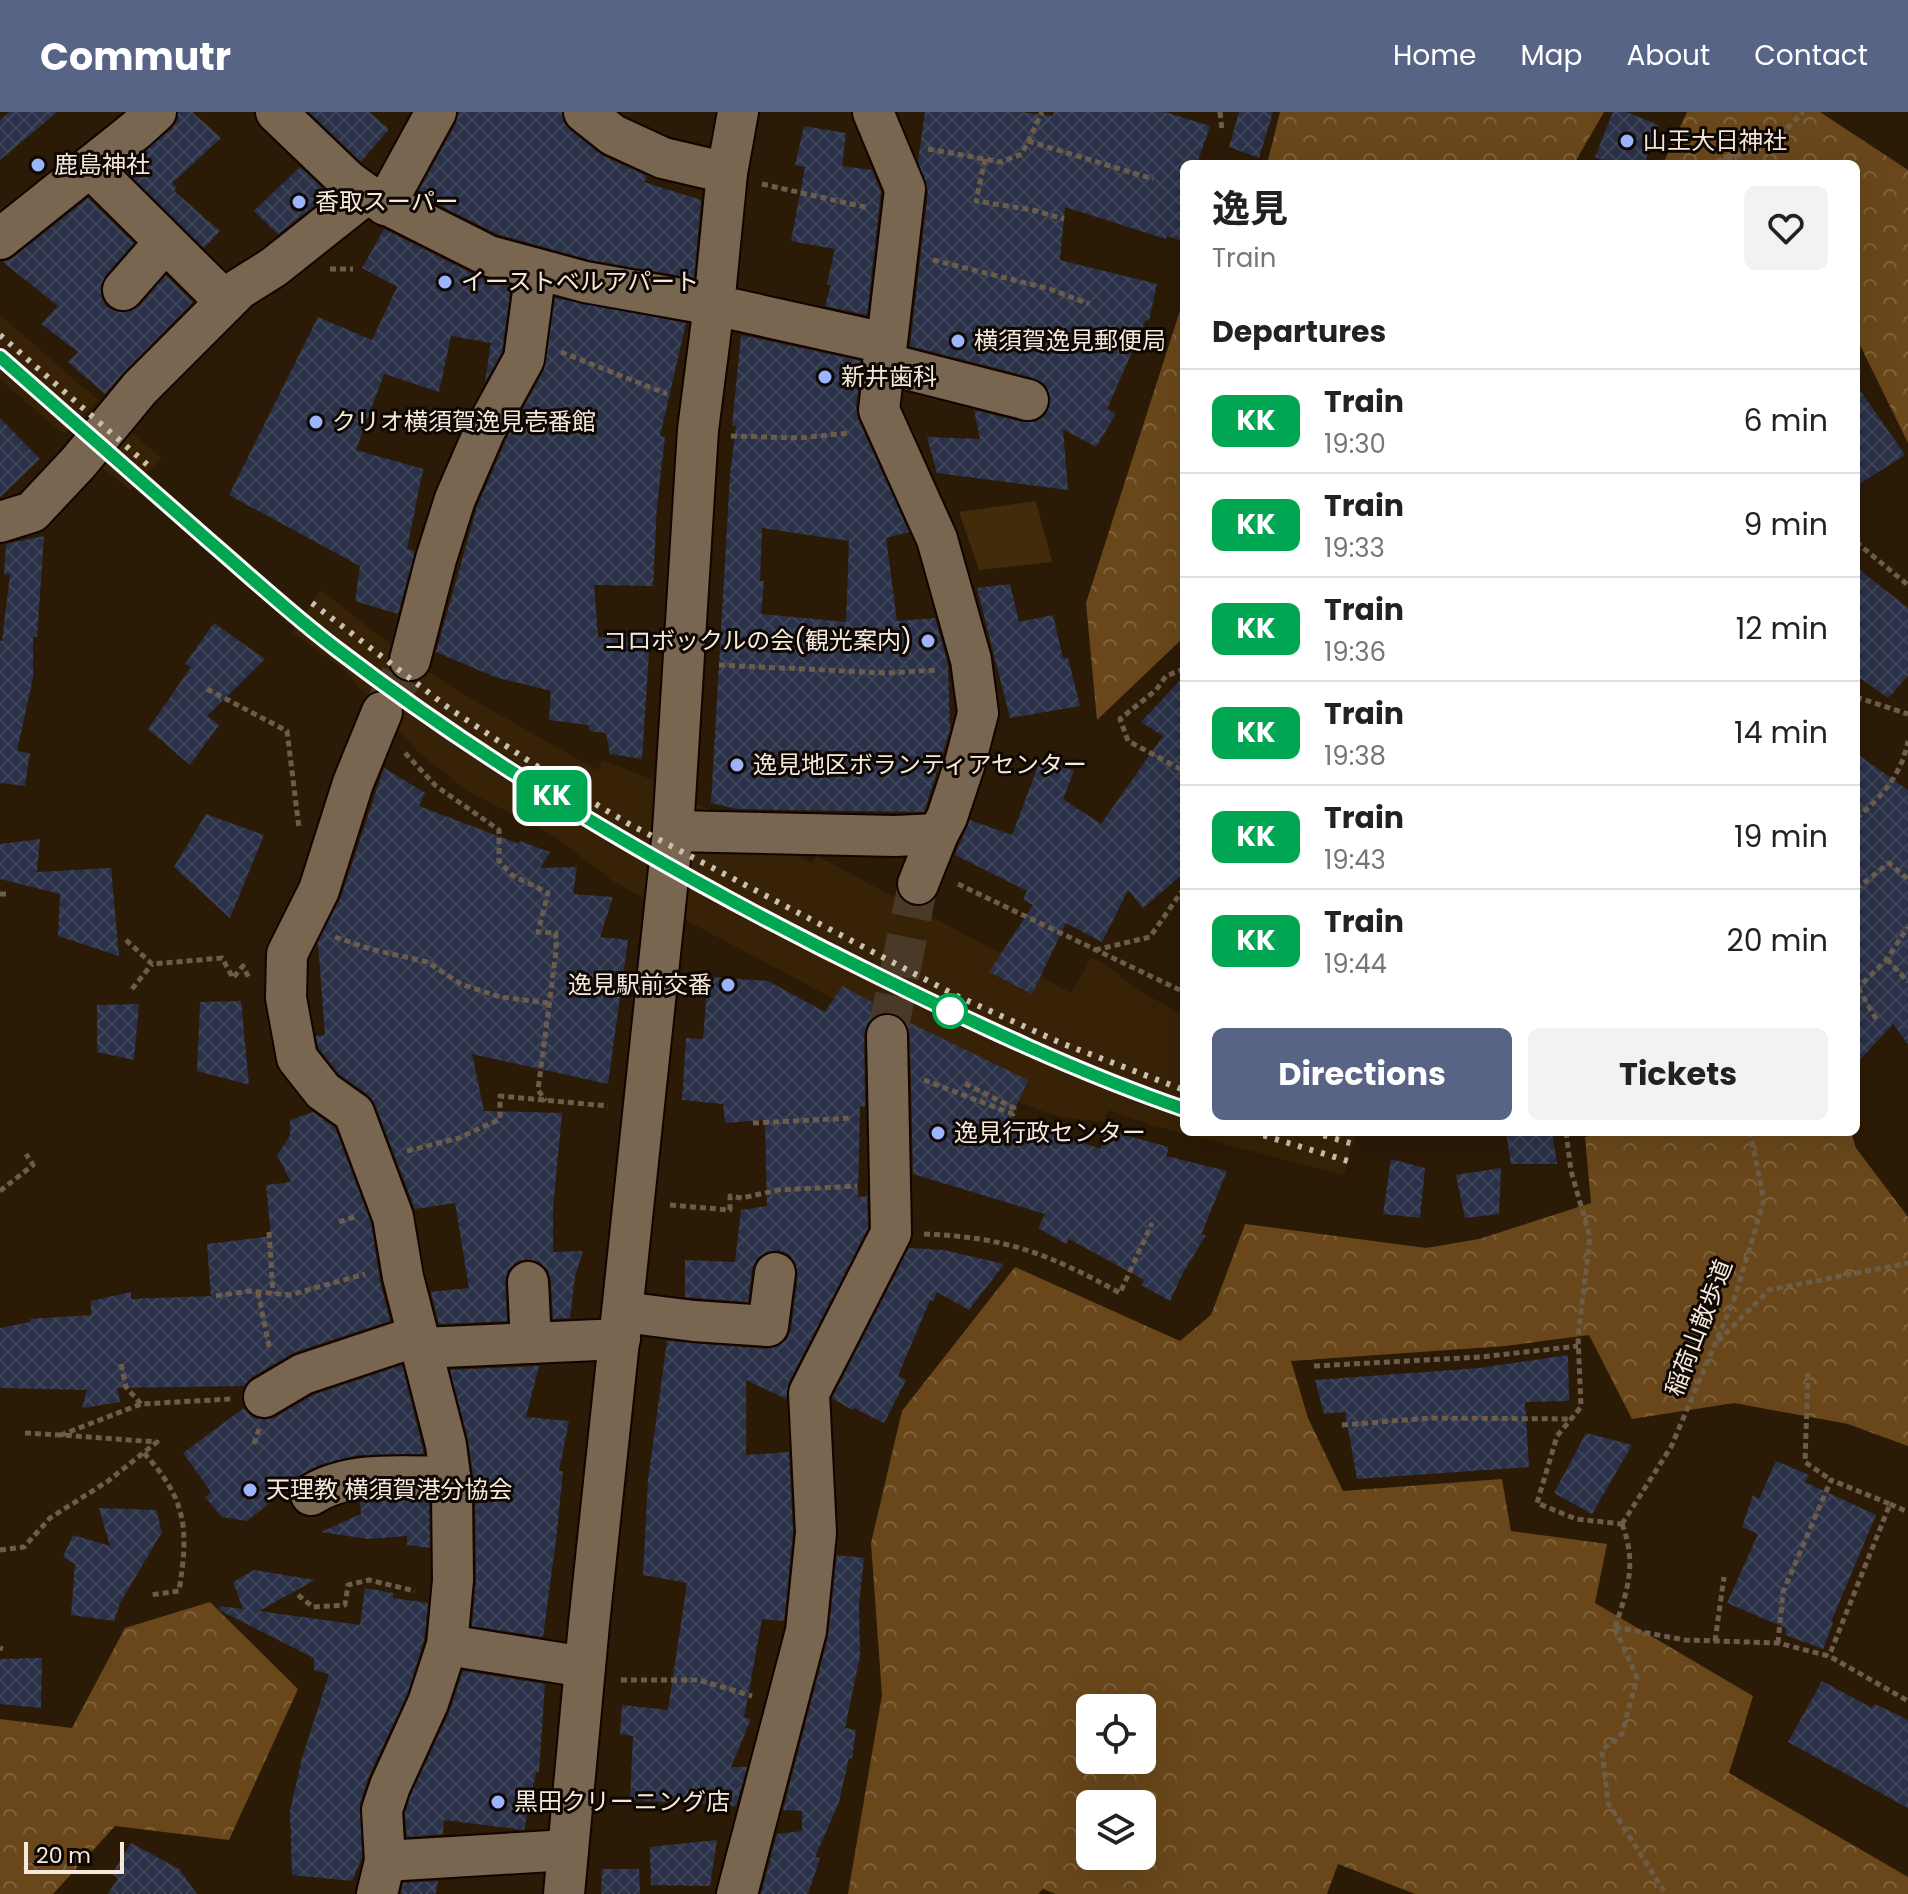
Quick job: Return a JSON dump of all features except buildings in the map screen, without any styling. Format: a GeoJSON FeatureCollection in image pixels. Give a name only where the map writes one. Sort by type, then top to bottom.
{"type":"FeatureCollection","features":[{"type":"Feature","properties":{"kind":"street"},"geometry":{"type":"LineString","coordinates":[[0,239],[156,112]]}},
{"type":"Feature","properties":{"kind":"street"},"geometry":{"type":"LineString","coordinates":[[276,112],[348,181],[375,200],[489,256],[585,282],[714,305],[884,353],[1028,400]]}},
{"type":"Feature","properties":{"kind":"street"},"geometry":{"type":"LineString","coordinates":[[0,522],[32,512],[78,463],[140,388],[239,289],[375,200],[436,112]]}},
{"type":"Feature","properties":{"kind":"street"},"geometry":{"type":"LineString","coordinates":[[584,112],[613,135],[663,158],[726,175]]}},
{"type":"Feature","properties":{"kind":"street"},"geometry":{"type":"LineString","coordinates":[[564,1894],[584,1674],[673,831],[700,418],[726,175],[738,112]]}},
{"type":"Feature","properties":{"kind":"street"},"geometry":{"type":"LineString","coordinates":[[673,831],[895,836],[927,862],[956,790],[978,713],[971,667],[937,539],[879,410],[905,189],[878,126]]}},
{"type":"Feature","properties":{"kind":"street"},"geometry":{"type":"LineString","coordinates":[[90,167],[226,302]]}},
{"type":"Feature","properties":{"kind":"street"},"geometry":{"type":"LineString","coordinates":[[123,290],[165,242]]}},
{"type":"Feature","properties":{"kind":"street"},"geometry":{"type":"LineString","coordinates":[[410,660],[455,499],[485,430],[524,359],[536,269]]}},
{"type":"Feature","properties":{"kind":"street"},"geometry":{"type":"LineString","coordinates":[[379,720],[353,783],[319,890],[287,954],[286,998],[297,1058],[323,1091],[354,1113],[393,1217],[401,1265],[446,1445],[450,1477],[452,1592],[447,1645],[428,1703],[382,1810],[381,1877],[568,1850]]}},
{"type":"Feature","properties":{"kind":"street"},"geometry":{"type":"LineString","coordinates":[[737,1894],[806,1631],[816,1533],[809,1393],[891,1233],[887,1035]]}},
{"type":"Feature","properties":{"kind":"street"},"geometry":{"type":"LineString","coordinates":[[268,1394],[303,1374],[419,1342],[531,1343],[621,1325],[694,1321],[768,1326],[775,1273]]}},
{"type":"Feature","properties":{"kind":"street"},"geometry":{"type":"LineString","coordinates":[[528,1282],[531,1343]]}},
{"type":"Feature","properties":{"kind":"street"},"geometry":{"type":"LineString","coordinates":[[311,1495],[330,1483],[371,1477],[450,1477]]}},
{"type":"Feature","properties":{"kind":"street"},"geometry":{"type":"LineString","coordinates":[[447,1645],[584,1674]]}},
{"type":"Feature","properties":{"kind":"path"},"geometry":{"type":"LineString","coordinates":[[878,126],[1001,162],[1022,154],[1042,112]]}},
{"type":"Feature","properties":{"kind":"path"},"geometry":{"type":"LineString","coordinates":[[1220,112],[1222,130]]}},
{"type":"Feature","properties":{"kind":"path"},"geometry":{"type":"LineString","coordinates":[[1721,160],[1770,146],[1803,112]]}},
{"type":"Feature","properties":{"kind":"path"},"geometry":{"type":"LineString","coordinates":[[1028,141],[1153,179]]}},
{"type":"Feature","properties":{"kind":"path"},"geometry":{"type":"LineString","coordinates":[[985,159],[976,201],[1033,210],[1064,219]]}},
{"type":"Feature","properties":{"kind":"path"},"geometry":{"type":"LineString","coordinates":[[726,175],[899,234],[952,263],[1050,289],[1089,304]]}},
{"type":"Feature","properties":{"kind":"path"},"geometry":{"type":"LineString","coordinates":[[527,338],[700,418],[728,436],[799,438],[850,433],[884,420]]}},
{"type":"Feature","properties":{"kind":"path"},"geometry":{"type":"LineString","coordinates":[[1860,545],[1908,585]]}},
{"type":"Feature","properties":{"kind":"path"},"geometry":{"type":"LineString","coordinates":[[682,664],[887,673],[971,667]]}},
{"type":"Feature","properties":{"kind":"path"},"geometry":{"type":"LineString","coordinates":[[1180,671],[1166,676],[1156,690],[1120,719],[1128,741],[1180,769]]}},
{"type":"Feature","properties":{"kind":"path"},"geometry":{"type":"LineString","coordinates":[[207,689],[287,731]]}},
{"type":"Feature","properties":{"kind":"path"},"geometry":{"type":"LineString","coordinates":[[1860,698],[1908,714]]}},
{"type":"Feature","properties":{"kind":"path"},"geometry":{"type":"LineString","coordinates":[[379,720],[436,786],[499,830],[499,861],[512,875],[548,893],[538,932],[556,933],[538,1090],[546,1101]]}},
{"type":"Feature","properties":{"kind":"path"},"geometry":{"type":"LineString","coordinates":[[1860,815],[1878,801],[1904,763],[1908,741]]}},
{"type":"Feature","properties":{"kind":"path"},"geometry":{"type":"LineString","coordinates":[[927,862],[1094,951],[1180,990]]}},
{"type":"Feature","properties":{"kind":"path"},"geometry":{"type":"LineString","coordinates":[[1860,886],[1889,863],[1908,879]]}},
{"type":"Feature","properties":{"kind":"path"},"geometry":{"type":"LineString","coordinates":[[0,894],[8,894]]}},
{"type":"Feature","properties":{"kind":"path"},"geometry":{"type":"LineString","coordinates":[[1094,951],[1150,937],[1180,894]]}},
{"type":"Feature","properties":{"kind":"path"},"geometry":{"type":"LineString","coordinates":[[300,925],[370,949],[427,962],[461,984],[500,997],[548,1003]]}},
{"type":"Feature","properties":{"kind":"path"},"geometry":{"type":"LineString","coordinates":[[1860,986],[1887,959],[1908,927]]}},
{"type":"Feature","properties":{"kind":"path"},"geometry":{"type":"LineString","coordinates":[[126,940],[152,964]]}},
{"type":"Feature","properties":{"kind":"path"},"geometry":{"type":"LineString","coordinates":[[132,989],[152,964],[222,958],[233,978]]}},
{"type":"Feature","properties":{"kind":"path"},"geometry":{"type":"LineString","coordinates":[[1887,959],[1908,982]]}},
{"type":"Feature","properties":{"kind":"path"},"geometry":{"type":"LineString","coordinates":[[1860,994],[1878,1022]]}},
{"type":"Feature","properties":{"kind":"path"},"geometry":{"type":"LineString","coordinates":[[935,1085],[1013,1114],[1014,1108],[962,1082]]}},
{"type":"Feature","properties":{"kind":"path"},"geometry":{"type":"LineString","coordinates":[[372,1162],[423,1145],[459,1138],[500,1119],[500,1096],[645,1110]]}},
{"type":"Feature","properties":{"kind":"path"},"geometry":{"type":"LineString","coordinates":[[753,1123],[839,1118],[889,1119]]}},
{"type":"Feature","properties":{"kind":"path"},"geometry":{"type":"LineString","coordinates":[[1567,1136],[1571,1171],[1590,1237],[1578,1346],[1581,1407],[1557,1436],[1537,1503],[1576,1519],[1622,1524],[1631,1546],[1629,1588],[1615,1627],[1637,1678],[1622,1734],[1602,1750],[1608,1803],[1666,1894]]}},
{"type":"Feature","properties":{"kind":"path","name":"稲荷山散歩道"},"geometry":{"type":"LineString","coordinates":[[1622,1524],[1671,1447],[1735,1297],[1764,1200],[1751,1136]]}},
{"type":"Feature","properties":{"kind":"path"},"geometry":{"type":"LineString","coordinates":[[0,1191],[33,1165],[26,1154]]}},
{"type":"Feature","properties":{"kind":"path"},"geometry":{"type":"LineString","coordinates":[[634,1207],[684,1205],[730,1210],[730,1196],[742,1198],[778,1190],[890,1183]]}},
{"type":"Feature","properties":{"kind":"path"},"geometry":{"type":"LineString","coordinates":[[891,1233],[971,1235],[1038,1251],[1120,1293],[1152,1223]]}},
{"type":"Feature","properties":{"kind":"path"},"geometry":{"type":"LineString","coordinates":[[269,1232],[273,1293]]}},
{"type":"Feature","properties":{"kind":"path"},"geometry":{"type":"LineString","coordinates":[[1715,1344],[1769,1290],[1908,1263]]}},
{"type":"Feature","properties":{"kind":"path"},"geometry":{"type":"LineString","coordinates":[[216,1296],[258,1292],[290,1295],[401,1265]]}},
{"type":"Feature","properties":{"kind":"path"},"geometry":{"type":"LineString","coordinates":[[61,1435],[141,1404],[268,1394],[269,1340],[258,1292]]}},
{"type":"Feature","properties":{"kind":"path"},"geometry":{"type":"LineString","coordinates":[[1314,1366],[1481,1357],[1578,1346]]}},
{"type":"Feature","properties":{"kind":"path"},"geometry":{"type":"LineString","coordinates":[[121,1364],[126,1387],[141,1404]]}},
{"type":"Feature","properties":{"kind":"path"},"geometry":{"type":"LineString","coordinates":[[1808,1373],[1805,1462],[1831,1480],[1908,1512]]}},
{"type":"Feature","properties":{"kind":"path"},"geometry":{"type":"LineString","coordinates":[[1342,1425],[1430,1418],[1571,1419]]}},
{"type":"Feature","properties":{"kind":"path"},"geometry":{"type":"LineString","coordinates":[[0,1550],[24,1547],[50,1518],[108,1481],[157,1442],[25,1433]]}},
{"type":"Feature","properties":{"kind":"path"},"geometry":{"type":"LineString","coordinates":[[144,1453],[167,1478],[184,1522],[179,1591],[150,1595]]}},
{"type":"Feature","properties":{"kind":"path"},"geometry":{"type":"LineString","coordinates":[[1778,1643],[1783,1592],[1831,1480]]}},
{"type":"Feature","properties":{"kind":"path"},"geometry":{"type":"LineString","coordinates":[[1829,1656],[1890,1504]]}},
{"type":"Feature","properties":{"kind":"path"},"geometry":{"type":"LineString","coordinates":[[1715,1641],[1724,1577]]}},
{"type":"Feature","properties":{"kind":"path"},"geometry":{"type":"LineString","coordinates":[[298,1595],[313,1607],[345,1605],[348,1585],[369,1580],[412,1591],[452,1592]]}},
{"type":"Feature","properties":{"kind":"path"},"geometry":{"type":"LineString","coordinates":[[1615,1627],[1685,1640],[1778,1643],[1829,1656],[1908,1701]]}},
{"type":"Feature","properties":{"kind":"path"},"geometry":{"type":"LineString","coordinates":[[584,1674],[699,1680],[786,1706]]}},
{"type":"Feature","properties":{"kind":"shaded area"},"geometry":{"type":"Polygon","coordinates":[[[0,315],[99,401],[63,434],[0,379],[0,315]]]}},
{"type":"Feature","properties":{"kind":"shaded area"},"geometry":{"type":"Polygon","coordinates":[[[126,428],[162,458],[130,490],[94,461],[126,428]]]}},
{"type":"Feature","properties":{"kind":"shaded area"},"geometry":{"type":"Polygon","coordinates":[[[1036,501],[1052,562],[979,570],[959,512],[1036,501]]]}},
{"type":"Feature","properties":{"kind":"shaded area"},"geometry":{"type":"Polygon","coordinates":[[[321,590],[410,660],[463,694],[597,770],[603,760],[648,778],[812,863],[817,856],[1000,953],[1007,944],[1046,964],[1041,976],[1071,993],[1091,958],[1105,964],[1138,990],[1180,1013],[1180,1133],[1109,1110],[1104,1122],[1059,1117],[965,1078],[958,1089],[903,1063],[902,1035],[614,882],[554,836],[469,792],[420,754],[345,671],[292,632],[321,590]]]}},
{"type":"Feature","properties":{"kind":"shaded area"},"geometry":{"type":"Polygon","coordinates":[[[1193,1136],[1355,1136],[1344,1175],[1193,1136]]]}},
{"type":"Feature","properties":{"kind":"green space"},"geometry":{"type":"Polygon","coordinates":[[[1280,112],[1604,112],[1576,160],[1268,160],[1280,112]]]}},
{"type":"Feature","properties":{"kind":"green space"},"geometry":{"type":"Polygon","coordinates":[[[1687,112],[1820,112],[1908,170],[1908,443],[1860,345],[1860,160],[1665,160],[1687,112]]]}},
{"type":"Feature","properties":{"kind":"green space"},"geometry":{"type":"Polygon","coordinates":[[[1180,310],[1180,641],[1097,720],[1086,603],[1180,310]]]}},
{"type":"Feature","properties":{"kind":"green space"},"geometry":{"type":"Polygon","coordinates":[[[1588,1136],[1852,1136],[1856,1148],[1908,1217],[1908,1446],[1848,1424],[1734,1403],[1632,1419],[1589,1335],[1506,1346],[1291,1361],[1308,1418],[1343,1491],[1502,1479],[1511,1531],[1607,1544],[1595,1603],[1753,1696],[1729,1773],[1908,1877],[1908,1894],[1415,1894],[1338,1864],[1327,1894],[1056,1894],[1043,1889],[1038,1894],[848,1894],[882,1695],[871,1543],[902,1411],[1015,1267],[1180,1341],[1211,1315],[1245,1224],[1426,1248],[1479,1239],[1591,1203],[1585,1137],[1588,1136]]]}},
{"type":"Feature","properties":{"kind":"green space"},"geometry":{"type":"Polygon","coordinates":[[[210,1602],[298,1689],[229,1840],[115,1826],[53,1894],[0,1894],[0,1719],[72,1728],[125,1628],[210,1602]]]}},
{"type":"Feature","properties":{"kind":"tunnel"},"geometry":{"type":"LineString","coordinates":[[382,712],[410,660]]}},
{"type":"Feature","properties":{"kind":"tunnel"},"geometry":{"type":"LineString","coordinates":[[887,1035],[918,884]]}},
{"type":"Feature","properties":{"kind":"railway"},"geometry":{"type":"LineString","coordinates":[[0,335],[151,468]]}},
{"type":"Feature","properties":{"kind":"railway"},"geometry":{"type":"LineString","coordinates":[[0,357],[139,480]]}},
{"type":"Feature","properties":{"kind":"railway"},"geometry":{"type":"LineString","coordinates":[[312,603],[450,709],[629,824],[957,996],[1061,1043],[1180,1088]]}},
{"type":"Feature","properties":{"kind":"railway"},"geometry":{"type":"LineString","coordinates":[[300,619],[366,671],[505,768],[650,856],[799,936],[988,1029],[1105,1080],[1180,1108]]}},
{"type":"Feature","properties":{"kind":"railway"},"geometry":{"type":"LineString","coordinates":[[1265,1136],[1348,1161]]}},
{"type":"Feature","properties":{"kind":"railway"},"geometry":{"type":"LineString","coordinates":[[1326,1136],[1353,1144]]}},
{"type":"Feature","properties":{"kind":"train","name":"KK"},"geometry":{"type":"LineString","coordinates":[[0,357],[339,651],[517,775],[713,892],[836,955],[1057,1059],[1180,1108]]}},
{"type":"Feature","properties":{"kind":"place","name":"山王大日神社"},"geometry":{"type":"Point","coordinates":[1627,141]}},
{"type":"Feature","properties":{"kind":"place","name":"鹿島神社"},"geometry":{"type":"Point","coordinates":[38,165]}},
{"type":"Feature","properties":{"kind":"place","name":"香取スーパー"},"geometry":{"type":"Point","coordinates":[299,202]}},
{"type":"Feature","properties":{"kind":"place","name":"イーストベルアパート"},"geometry":{"type":"Point","coordinates":[445,282]}},
{"type":"Feature","properties":{"kind":"place","name":"横須賀逸見郵便局"},"geometry":{"type":"Point","coordinates":[958,341]}},
{"type":"Feature","properties":{"kind":"place","name":"新井歯科"},"geometry":{"type":"Point","coordinates":[825,377]}},
{"type":"Feature","properties":{"kind":"place","name":"クリオ横須賀逸見壱番館"},"geometry":{"type":"Point","coordinates":[316,422]}},
{"type":"Feature","properties":{"kind":"place","name":"コロボックルの会(観光案内)"},"geometry":{"type":"Point","coordinates":[928,641]}},
{"type":"Feature","properties":{"kind":"place","name":"逸見地区ボランティアセンター"},"geometry":{"type":"Point","coordinates":[737,765]}},
{"type":"Feature","properties":{"kind":"place","name":"逸見駅前交番"},"geometry":{"type":"Point","coordinates":[728,985]}},
{"type":"Feature","properties":{"kind":"place","name":"逸見行政センター"},"geometry":{"type":"Point","coordinates":[938,1133]}},
{"type":"Feature","properties":{"kind":"place","name":"天理教 横須賀港分協会"},"geometry":{"type":"Point","coordinates":[250,1490]}},
{"type":"Feature","properties":{"kind":"place","name":"黒田クリーニング店"},"geometry":{"type":"Point","coordinates":[498,1802]}}]}
